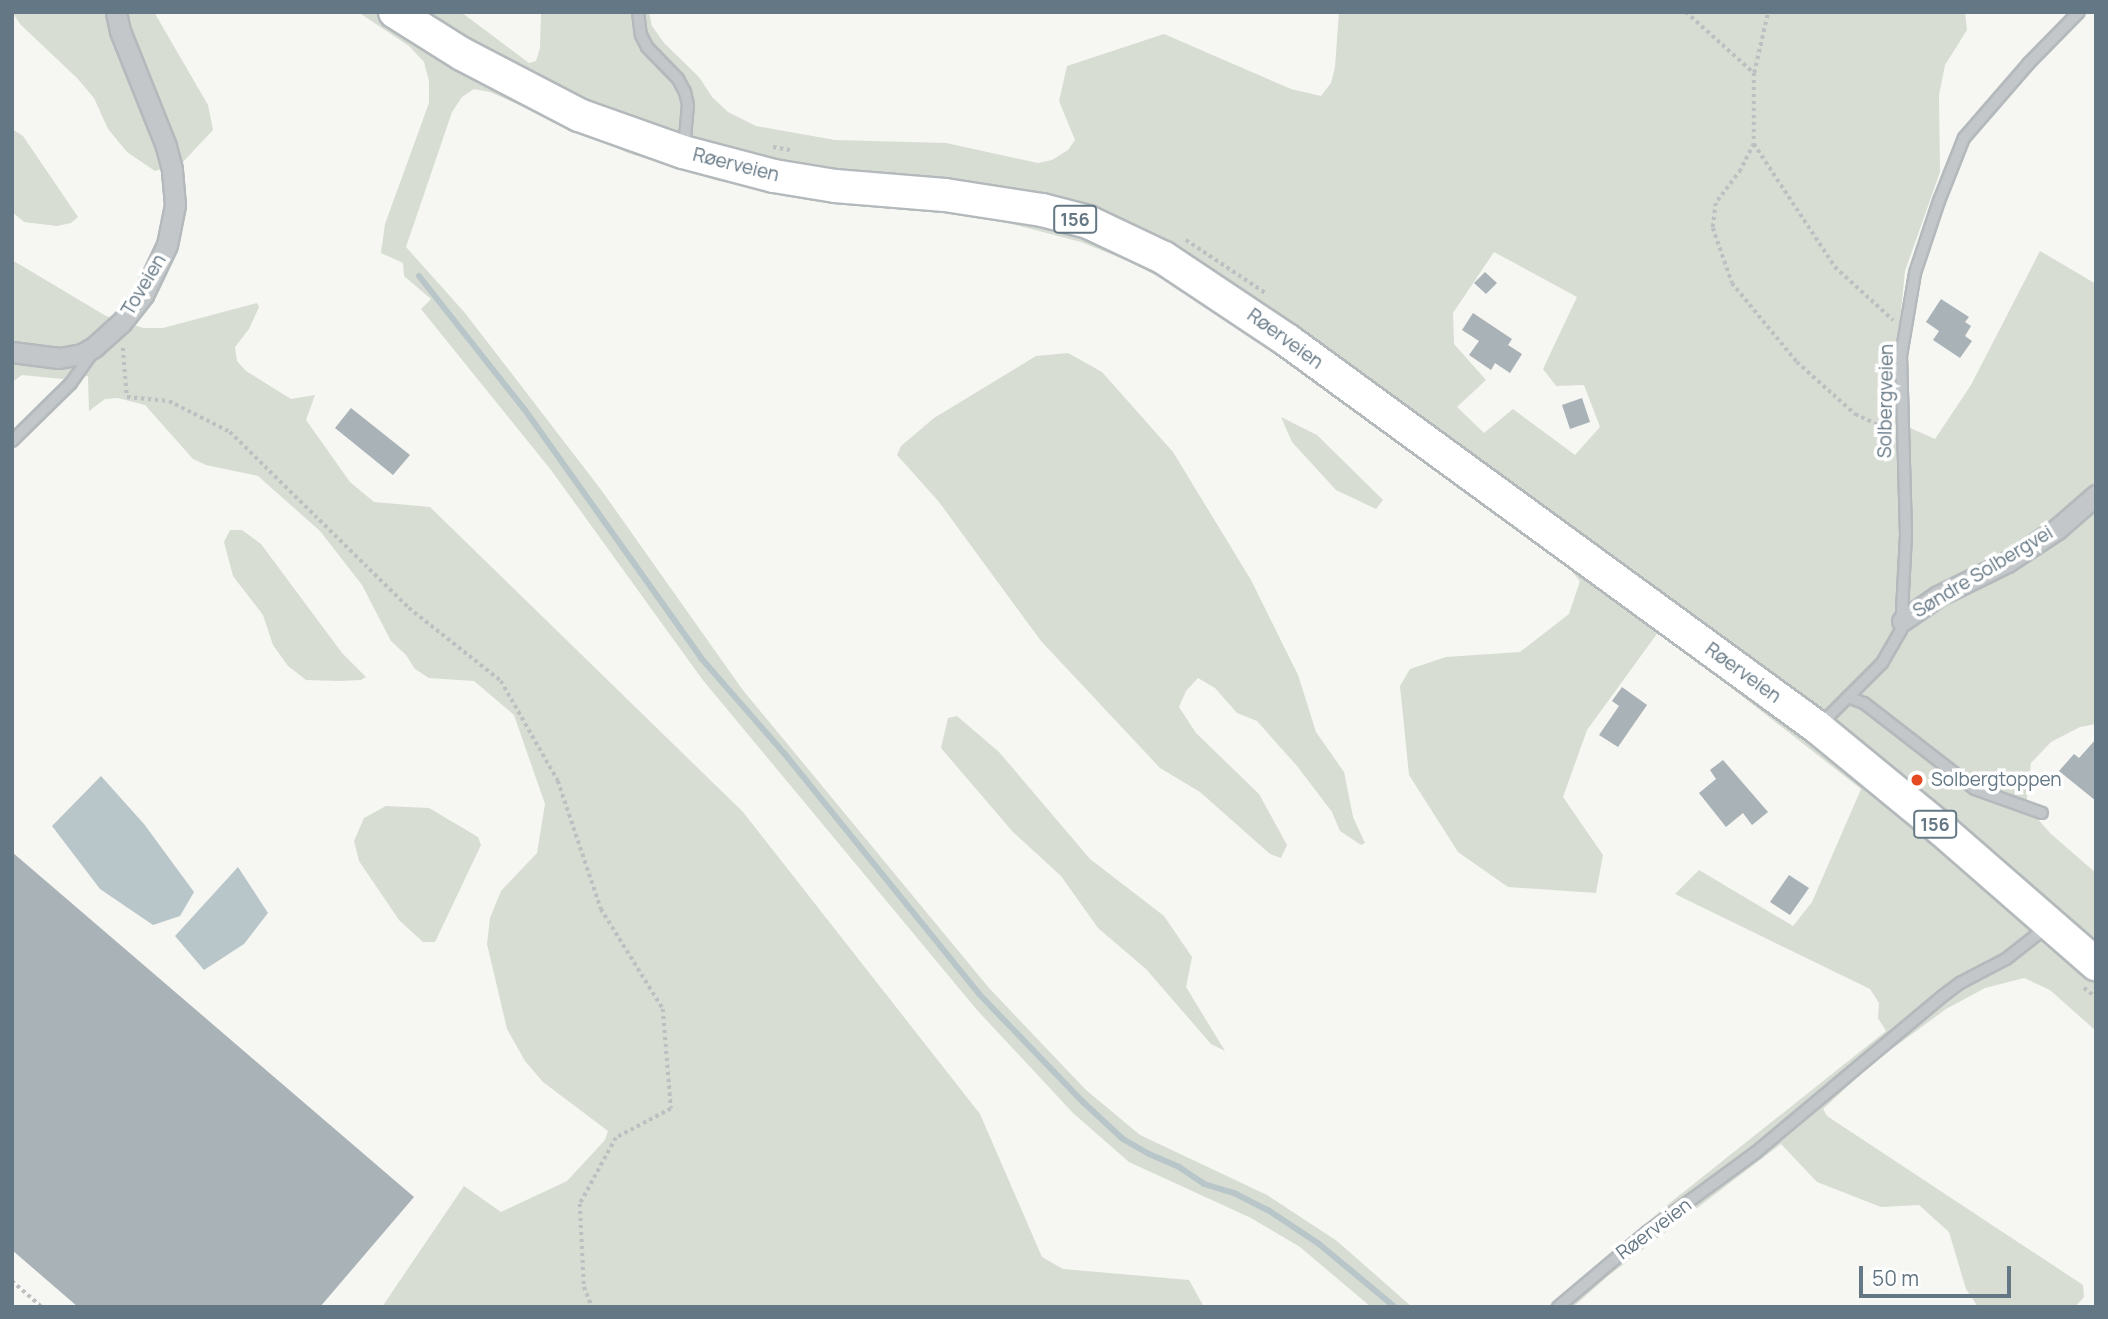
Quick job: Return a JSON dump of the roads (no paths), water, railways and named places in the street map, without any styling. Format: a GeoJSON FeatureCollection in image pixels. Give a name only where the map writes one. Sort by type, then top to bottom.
{"type":"FeatureCollection","features":[{"type":"Feature","properties":{"kind":"main road","name":"Røerveien"},"geometry":{"type":"LineString","coordinates":[[395,12],[462,54],[579,115],[683,152],[774,176],[835,186],[945,195],[1042,210],[1088,222],[1138,244],[1193,274],[1817,727],[2096,964]]}},
{"type":"Feature","properties":{"kind":"street","name":"Toveien"},"geometry":{"type":"LineString","coordinates":[[12,352],[59,358],[82,354],[94,347],[121,323],[158,268],[169,238],[176,205],[166,146],[120,31],[116,12]]}},
{"type":"Feature","properties":{"kind":"street","name":"Søndre Solbergvei"},"geometry":{"type":"LineString","coordinates":[[1902,621],[1930,600],[2017,555],[2057,529],[2096,495]]}},
{"type":"Feature","properties":{"kind":"lane"},"geometry":{"type":"LineString","coordinates":[[638,12],[641,35],[648,47],[678,79],[685,92],[688,116],[683,152]]}},
{"type":"Feature","properties":{"kind":"lane","name":"Solbergveien"},"geometry":{"type":"LineString","coordinates":[[1817,727],[1889,655],[1901,630],[1906,534],[1901,356],[1915,273],[1964,138],[2029,63],[2079,12]]}},
{"type":"Feature","properties":{"kind":"lane"},"geometry":{"type":"LineString","coordinates":[[12,441],[71,383],[92,357],[94,347]]}},
{"type":"Feature","properties":{"kind":"lane"},"geometry":{"type":"LineString","coordinates":[[1849,697],[1864,703],[1975,789],[2042,813]]}},
{"type":"Feature","properties":{"kind":"lane","name":"Røerveien"},"geometry":{"type":"LineString","coordinates":[[1558,1307],[1647,1232],[1755,1153],[1959,983],[2006,959],[2050,924]]}},
{"type":"Feature","properties":{"kind":"waterway"},"geometry":{"type":"LineString","coordinates":[[419,276],[525,410],[701,658],[784,753],[980,995],[1083,1102],[1123,1139],[1179,1167],[1204,1184],[1236,1194],[1268,1210],[1319,1244],[1395,1307]]}},
{"type":"Feature","properties":{"kind":"place","name":"Solbergtoppen"},"geometry":{"type":"Point","coordinates":[1917,780]}}]}
